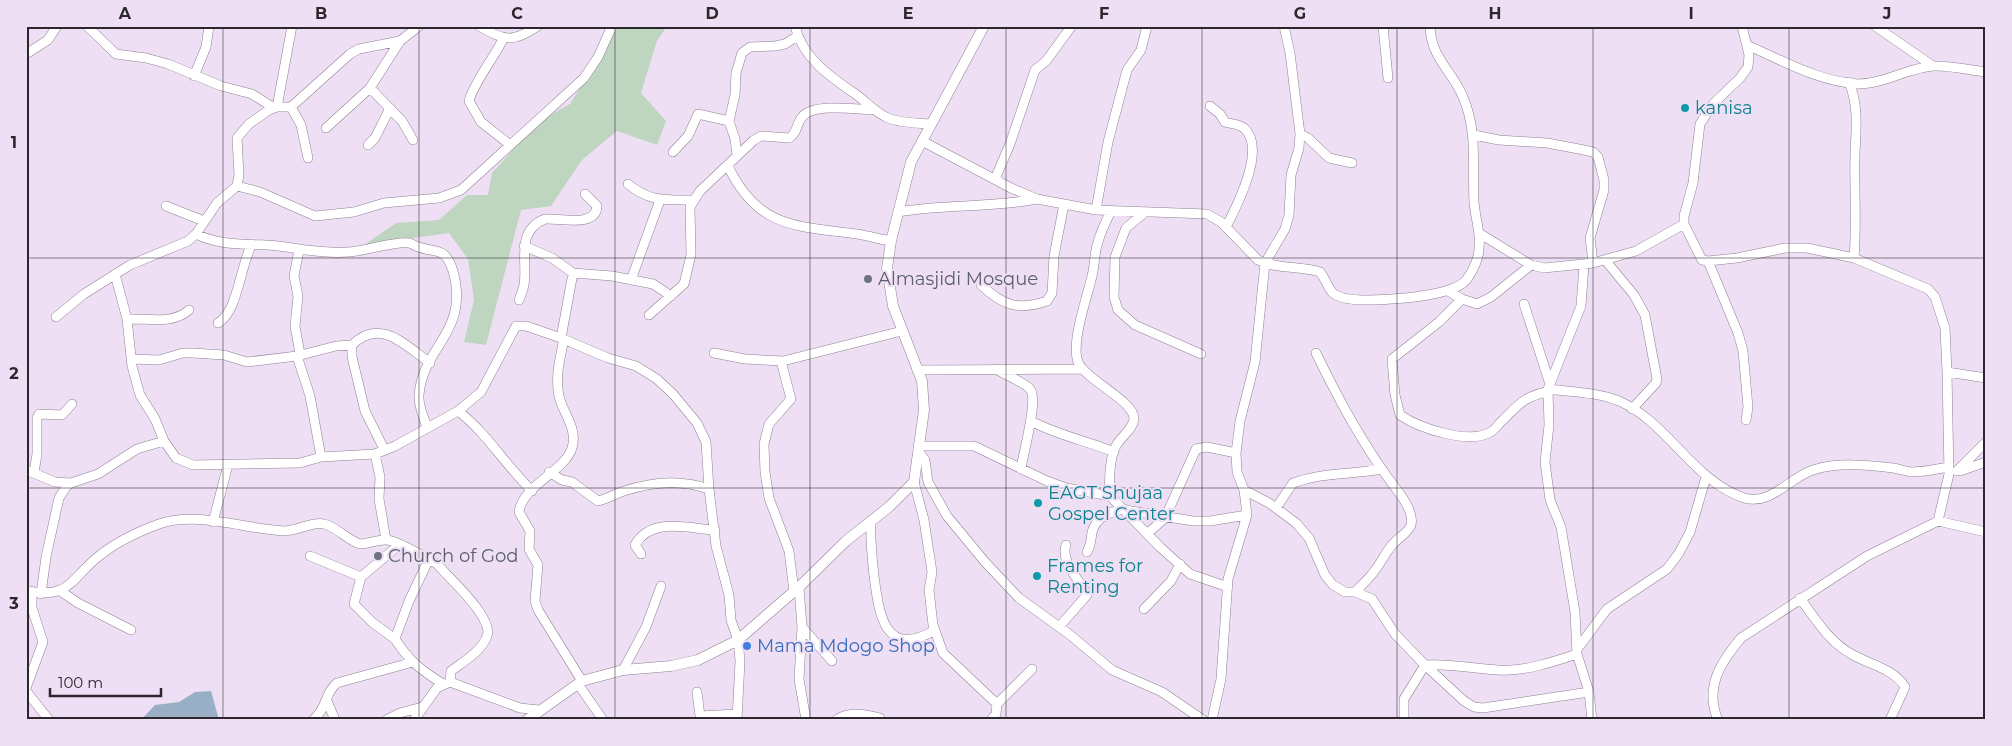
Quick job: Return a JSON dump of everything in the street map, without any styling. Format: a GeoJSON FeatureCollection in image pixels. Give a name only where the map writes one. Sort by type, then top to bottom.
{"type":"FeatureCollection","features":[{"type":"Feature","properties":{"kind":"street"},"geometry":{"type":"LineString","coordinates":[[27,51],[48,40],[57,26]]}},
{"type":"Feature","properties":{"kind":"street"},"geometry":{"type":"LineString","coordinates":[[88,26],[116,54],[146,58],[168,64],[194,76],[252,94],[276,107],[291,107],[350,54],[359,49],[400,40]]}},
{"type":"Feature","properties":{"kind":"street"},"geometry":{"type":"LineString","coordinates":[[194,76],[206,47],[209,26]]}},
{"type":"Feature","properties":{"kind":"street"},"geometry":{"type":"LineString","coordinates":[[56,317],[84,294],[130,265],[188,241],[196,234],[217,204],[237,186],[239,175],[237,138],[249,124],[276,107],[292,26]]}},
{"type":"Feature","properties":{"kind":"street"},"geometry":{"type":"LineString","coordinates":[[326,128],[370,88],[400,40],[419,26]]}},
{"type":"Feature","properties":{"kind":"street"},"geometry":{"type":"LineString","coordinates":[[479,26],[503,39],[514,39],[538,26]]}},
{"type":"Feature","properties":{"kind":"street"},"geometry":{"type":"LineString","coordinates":[[237,186],[260,192],[314,216],[354,212],[384,203],[448,196],[461,190],[584,78],[598,57],[612,26]]}},
{"type":"Feature","properties":{"kind":"street"},"geometry":{"type":"LineString","coordinates":[[794,26],[796,37],[812,59],[834,81],[856,94],[872,110],[890,119],[930,124]]}},
{"type":"Feature","properties":{"kind":"street"},"geometry":{"type":"LineString","coordinates":[[984,26],[911,162],[891,241],[887,268],[893,306],[922,381],[924,410],[914,482],[924,520],[932,572],[929,590],[935,630],[943,652],[997,704]]}},
{"type":"Feature","properties":{"kind":"street"},"geometry":{"type":"LineString","coordinates":[[1096,210],[1108,142],[1127,70],[1141,50],[1147,26]]}},
{"type":"Feature","properties":{"kind":"street"},"geometry":{"type":"LineString","coordinates":[[1212,720],[1221,679],[1228,587],[1234,556],[1247,516],[1244,490],[1237,472],[1236,453],[1240,421],[1254,362],[1265,264],[1285,229],[1289,215],[1291,174],[1299,148],[1300,134],[1290,53],[1284,26]]}},
{"type":"Feature","properties":{"kind":"street"},"geometry":{"type":"LineString","coordinates":[[1383,26],[1388,78]]}},
{"type":"Feature","properties":{"kind":"street"},"geometry":{"type":"LineString","coordinates":[[922,141],[1037,199],[1096,210],[1143,214],[1207,214],[1221,222],[1250,254],[1265,264],[1320,272],[1331,291],[1337,296],[1355,300],[1394,299],[1448,290],[1467,280],[1478,257],[1479,233],[1474,204],[1474,135],[1464,99],[1435,53],[1431,40],[1430,26]]}},
{"type":"Feature","properties":{"kind":"street"},"geometry":{"type":"LineString","coordinates":[[1875,26],[1933,66]]}},
{"type":"Feature","properties":{"kind":"street"},"geometry":{"type":"LineString","coordinates":[[995,179],[1010,144],[1035,70],[1046,61],[1071,27]]}},
{"type":"Feature","properties":{"kind":"street"},"geometry":{"type":"LineString","coordinates":[[1740,28],[1747,45],[1749,55],[1748,67],[1740,78],[1713,104],[1700,124],[1684,224],[1702,260],[1737,258],[1784,248],[1807,248],[1854,258],[1928,289],[1935,297],[1945,328],[1952,471],[1938,522]]}},
{"type":"Feature","properties":{"kind":"street"},"geometry":{"type":"LineString","coordinates":[[736,156],[735,140],[729,121],[735,95],[736,73],[742,53],[750,47],[780,45],[796,37]]}},
{"type":"Feature","properties":{"kind":"street"},"geometry":{"type":"LineString","coordinates":[[503,39],[486,72],[472,92],[469,101],[481,122],[510,144]]}},
{"type":"Feature","properties":{"kind":"street"},"geometry":{"type":"LineString","coordinates":[[1747,45],[1791,65],[1849,82],[1875,82],[1933,66],[1986,72]]}},
{"type":"Feature","properties":{"kind":"street"},"geometry":{"type":"LineString","coordinates":[[1849,82],[1857,112],[1855,154],[1857,226],[1854,258]]}},
{"type":"Feature","properties":{"kind":"street"},"geometry":{"type":"LineString","coordinates":[[370,88],[402,121],[413,140]]}},
{"type":"Feature","properties":{"kind":"street"},"geometry":{"type":"LineString","coordinates":[[1210,106],[1220,114],[1225,122],[1243,128],[1249,134],[1251,143],[1246,186],[1226,227]]}},
{"type":"Feature","properties":{"kind":"street"},"geometry":{"type":"LineString","coordinates":[[291,107],[301,125],[308,158]]}},
{"type":"Feature","properties":{"kind":"street"},"geometry":{"type":"LineString","coordinates":[[368,145],[375,138],[390,108]]}},
{"type":"Feature","properties":{"kind":"street"},"geometry":{"type":"LineString","coordinates":[[649,315],[684,284],[687,276],[692,241],[689,213],[692,200],[745,147],[761,136],[785,138],[793,136],[802,117],[819,108],[872,110]]}},
{"type":"Feature","properties":{"kind":"street"},"geometry":{"type":"LineString","coordinates":[[673,152],[688,136],[698,114],[729,121]]}},
{"type":"Feature","properties":{"kind":"street"},"geometry":{"type":"LineString","coordinates":[[1300,134],[1308,138],[1329,158],[1352,163]]}},
{"type":"Feature","properties":{"kind":"street"},"geometry":{"type":"LineString","coordinates":[[1474,135],[1499,140],[1547,143],[1593,152],[1598,157],[1604,180],[1604,190],[1590,238],[1593,263]]}},
{"type":"Feature","properties":{"kind":"street"},"geometry":{"type":"LineString","coordinates":[[728,166],[745,196],[756,206],[788,224],[810,230],[857,234],[891,241]]}},
{"type":"Feature","properties":{"kind":"street"},"geometry":{"type":"LineString","coordinates":[[628,184],[646,196],[660,200],[692,200]]}},
{"type":"Feature","properties":{"kind":"street"},"geometry":{"type":"LineString","coordinates":[[519,300],[524,285],[524,246],[528,234],[545,219],[579,220],[593,216],[597,206],[585,194]]}},
{"type":"Feature","properties":{"kind":"street"},"geometry":{"type":"LineString","coordinates":[[898,212],[923,208],[969,207],[1037,199]]}},
{"type":"Feature","properties":{"kind":"street"},"geometry":{"type":"LineString","coordinates":[[631,280],[660,200]]}},
{"type":"Feature","properties":{"kind":"street"},"geometry":{"type":"LineString","coordinates":[[981,285],[997,300],[1019,306],[1047,301],[1052,293],[1054,256],[1064,204]]}},
{"type":"Feature","properties":{"kind":"street"},"geometry":{"type":"LineString","coordinates":[[166,206],[204,221]]}},
{"type":"Feature","properties":{"kind":"street"},"geometry":{"type":"LineString","coordinates":[[1110,496],[1114,452],[1116,445],[1128,431],[1134,420],[1133,413],[1125,403],[1082,369],[1076,356],[1082,310],[1093,274],[1096,245],[1111,211]]}},
{"type":"Feature","properties":{"kind":"street"},"geometry":{"type":"LineString","coordinates":[[1143,214],[1126,228],[1115,257],[1114,296],[1118,310],[1135,325],[1201,354]]}},
{"type":"Feature","properties":{"kind":"street"},"geometry":{"type":"LineString","coordinates":[[1479,233],[1531,265],[1544,268],[1584,265],[1636,251],[1684,224]]}},
{"type":"Feature","properties":{"kind":"street"},"geometry":{"type":"LineString","coordinates":[[196,234],[210,241],[299,250],[347,253],[409,243],[442,252],[450,262],[453,273],[456,314],[453,324],[430,363],[419,393],[420,405],[427,428]]}},
{"type":"Feature","properties":{"kind":"street"},"geometry":{"type":"LineString","coordinates":[[218,322],[228,315],[234,300],[244,258],[252,244]]}},
{"type":"Feature","properties":{"kind":"street"},"geometry":{"type":"LineString","coordinates":[[524,246],[552,258],[573,273],[653,284],[671,296]]}},
{"type":"Feature","properties":{"kind":"street"},"geometry":{"type":"LineString","coordinates":[[299,250],[294,276],[298,296],[295,326],[298,355],[310,396],[321,458]]}},
{"type":"Feature","properties":{"kind":"street"},"geometry":{"type":"LineString","coordinates":[[1605,260],[1634,296],[1645,315],[1656,383],[1632,408]]}},
{"type":"Feature","properties":{"kind":"street"},"geometry":{"type":"LineString","coordinates":[[1708,261],[1738,333],[1743,350],[1748,407],[1746,420]]}},
{"type":"Feature","properties":{"kind":"street"},"geometry":{"type":"LineString","coordinates":[[1448,290],[1462,300],[1477,304],[1531,265]]}},
{"type":"Feature","properties":{"kind":"street"},"geometry":{"type":"LineString","coordinates":[[1548,387],[1581,306],[1584,265]]}},
{"type":"Feature","properties":{"kind":"street"},"geometry":{"type":"LineString","coordinates":[[573,273],[557,382],[559,398],[573,430],[573,446],[568,458],[549,472],[523,502],[519,512],[530,531],[529,549],[538,566],[535,601],[543,621],[603,720]]}},
{"type":"Feature","properties":{"kind":"street"},"geometry":{"type":"LineString","coordinates":[[115,274],[127,320],[131,359],[140,395],[155,419],[164,441],[176,458],[185,463],[280,465],[321,458],[375,454],[395,446],[458,411],[481,392],[516,326],[526,326],[562,338],[608,358],[636,366],[657,379],[673,394],[697,423],[706,442],[709,489],[715,530],[729,595],[731,620],[738,640],[740,662],[737,717],[700,716],[697,692]]}},
{"type":"Feature","properties":{"kind":"street"},"geometry":{"type":"LineString","coordinates":[[1462,300],[1439,322],[1392,359],[1395,395],[1400,414],[1432,430],[1463,436],[1478,436],[1492,432],[1524,399],[1548,387],[1588,393],[1618,401],[1632,408],[1662,430],[1706,477],[1743,497],[1751,499],[1777,492],[1811,470],[1834,466],[1886,467],[1910,472],[1952,471],[1986,462]]}},
{"type":"Feature","properties":{"kind":"street"},"geometry":{"type":"LineString","coordinates":[[1524,304],[1548,387],[1546,480],[1550,500],[1561,527],[1575,612],[1578,651],[1589,692],[1592,720]]}},
{"type":"Feature","properties":{"kind":"street"},"geometry":{"type":"LineString","coordinates":[[127,320],[172,320],[182,316],[189,310]]}},
{"type":"Feature","properties":{"kind":"street"},"geometry":{"type":"LineString","coordinates":[[714,353],[745,359],[781,361],[800,358],[848,343],[882,337],[902,331]]}},
{"type":"Feature","properties":{"kind":"street"},"geometry":{"type":"LineString","coordinates":[[131,359],[159,360],[188,353],[224,355],[246,362],[298,355],[336,346],[352,345],[367,334],[380,333],[393,336],[430,363]]}},
{"type":"Feature","properties":{"kind":"street"},"geometry":{"type":"LineString","coordinates":[[352,345],[352,357],[365,411],[384,449]]}},
{"type":"Feature","properties":{"kind":"street"},"geometry":{"type":"LineString","coordinates":[[1316,353],[1354,428],[1380,469],[1409,509],[1411,524],[1392,545],[1377,568],[1355,592]]}},
{"type":"Feature","properties":{"kind":"street"},"geometry":{"type":"LineString","coordinates":[[781,361],[791,399],[769,424],[764,444],[764,472],[769,498],[789,551],[796,590],[802,627],[799,679],[806,720]]}},
{"type":"Feature","properties":{"kind":"street"},"geometry":{"type":"LineString","coordinates":[[917,370],[996,368],[1082,369]]}},
{"type":"Feature","properties":{"kind":"street"},"geometry":{"type":"LineString","coordinates":[[996,368],[1032,391],[1034,402],[1021,469]]}},
{"type":"Feature","properties":{"kind":"street"},"geometry":{"type":"LineString","coordinates":[[1947,372],[1986,378]]}},
{"type":"Feature","properties":{"kind":"street"},"geometry":{"type":"LineString","coordinates":[[72,404],[62,415],[39,414],[37,418],[37,454],[30,472],[55,482],[71,483],[98,474],[137,449],[164,441]]}},
{"type":"Feature","properties":{"kind":"street"},"geometry":{"type":"LineString","coordinates":[[458,411],[485,437],[503,458],[508,467],[532,491]]}},
{"type":"Feature","properties":{"kind":"street"},"geometry":{"type":"LineString","coordinates":[[1031,421],[1048,430],[1070,435],[1114,452]]}},
{"type":"Feature","properties":{"kind":"street"},"geometry":{"type":"LineString","coordinates":[[1952,471],[1980,450],[1986,442]]}},
{"type":"Feature","properties":{"kind":"street"},"geometry":{"type":"LineString","coordinates":[[918,449],[974,446],[1066,488],[1110,496],[1190,574],[1228,587]]}},
{"type":"Feature","properties":{"kind":"street"},"geometry":{"type":"LineString","coordinates":[[1148,533],[1165,518],[1196,449],[1207,446],[1236,453]]}},
{"type":"Feature","properties":{"kind":"street"},"geometry":{"type":"LineString","coordinates":[[918,449],[925,460],[928,482],[946,516],[1019,598],[1059,627],[1112,670],[1162,692],[1203,720]]}},
{"type":"Feature","properties":{"kind":"street"},"geometry":{"type":"LineString","coordinates":[[375,454],[380,477],[379,498],[386,540]]}},
{"type":"Feature","properties":{"kind":"street"},"geometry":{"type":"LineString","coordinates":[[213,522],[228,465]]}},
{"type":"Feature","properties":{"kind":"street"},"geometry":{"type":"LineString","coordinates":[[1276,508],[1293,483],[1336,472],[1360,473],[1380,469]]}},
{"type":"Feature","properties":{"kind":"street"},"geometry":{"type":"LineString","coordinates":[[549,472],[562,480],[572,482],[598,501],[643,485],[656,483],[697,485],[709,489]]}},
{"type":"Feature","properties":{"kind":"street"},"geometry":{"type":"LineString","coordinates":[[1424,664],[1445,663],[1508,670],[1557,661],[1578,651],[1607,609],[1667,569],[1680,553],[1690,532],[1706,477]]}},
{"type":"Feature","properties":{"kind":"street"},"geometry":{"type":"LineString","coordinates":[[527,720],[580,682],[623,670],[671,666],[698,660],[738,640],[796,590],[846,541],[890,506],[914,482]]}},
{"type":"Feature","properties":{"kind":"street"},"geometry":{"type":"LineString","coordinates":[[50,720],[26,689],[43,642],[32,608],[33,592],[46,557],[59,498],[71,483]]}},
{"type":"Feature","properties":{"kind":"street"},"geometry":{"type":"LineString","coordinates":[[1244,490],[1296,522],[1309,538],[1325,575],[1333,585],[1345,592],[1355,592],[1372,599],[1395,634],[1424,664],[1474,708],[1509,705],[1589,692]]}},
{"type":"Feature","properties":{"kind":"street"},"geometry":{"type":"LineString","coordinates":[[1087,552],[1091,546],[1092,531],[1108,512],[1132,510],[1165,518],[1210,522],[1247,516]]}},
{"type":"Feature","properties":{"kind":"street"},"geometry":{"type":"LineString","coordinates":[[871,521],[870,544],[875,597],[883,624],[897,638],[906,640],[912,640],[935,630]]}},
{"type":"Feature","properties":{"kind":"street"},"geometry":{"type":"LineString","coordinates":[[33,592],[59,590],[73,583],[88,565],[101,554],[160,524],[213,522],[284,531],[298,530],[319,523],[326,524],[360,544],[386,540],[437,564],[488,625],[488,636],[485,641],[451,671],[447,683],[422,707],[414,720]]}},
{"type":"Feature","properties":{"kind":"street"},"geometry":{"type":"LineString","coordinates":[[1717,720],[1712,698],[1713,686],[1726,656],[1742,638],[1800,598],[1867,556],[1938,522],[1986,532]]}},
{"type":"Feature","properties":{"kind":"street"},"geometry":{"type":"LineString","coordinates":[[641,554],[635,545],[637,541],[641,535],[656,528],[676,525],[715,530]]}},
{"type":"Feature","properties":{"kind":"street"},"geometry":{"type":"LineString","coordinates":[[399,545],[361,577],[354,604],[373,623],[396,639],[423,672],[447,683],[520,708],[539,710]]}},
{"type":"Feature","properties":{"kind":"street"},"geometry":{"type":"LineString","coordinates":[[1059,627],[1087,595],[1073,574],[1064,550],[1066,545]]}},
{"type":"Feature","properties":{"kind":"street"},"geometry":{"type":"LineString","coordinates":[[310,556],[361,577]]}},
{"type":"Feature","properties":{"kind":"street"},"geometry":{"type":"LineString","coordinates":[[396,639],[406,608],[429,559]]}},
{"type":"Feature","properties":{"kind":"street"},"geometry":{"type":"LineString","coordinates":[[1144,608],[1171,580],[1180,564]]}},
{"type":"Feature","properties":{"kind":"street"},"geometry":{"type":"LineString","coordinates":[[623,670],[646,627],[661,586]]}},
{"type":"Feature","properties":{"kind":"street"},"geometry":{"type":"LineString","coordinates":[[59,590],[95,612],[131,630]]}},
{"type":"Feature","properties":{"kind":"street"},"geometry":{"type":"LineString","coordinates":[[1800,598],[1827,636],[1852,654],[1890,672],[1902,682],[1905,687],[1904,692],[1890,720]]}},
{"type":"Feature","properties":{"kind":"street"},"geometry":{"type":"LineString","coordinates":[[802,627],[832,661]]}},
{"type":"Feature","properties":{"kind":"street"},"geometry":{"type":"LineString","coordinates":[[313,720],[319,715],[327,701],[331,688],[337,683],[413,662]]}},
{"type":"Feature","properties":{"kind":"street"},"geometry":{"type":"LineString","coordinates":[[1404,720],[1404,699],[1424,664]]}},
{"type":"Feature","properties":{"kind":"street"},"geometry":{"type":"LineString","coordinates":[[997,718],[997,704],[1032,669]]}},
{"type":"Feature","properties":{"kind":"street"},"geometry":{"type":"LineString","coordinates":[[327,701],[335,720]]}},
{"type":"Feature","properties":{"kind":"street"},"geometry":{"type":"LineString","coordinates":[[386,720],[400,713],[422,707]]}},
{"type":"Feature","properties":{"kind":"street"},"geometry":{"type":"LineString","coordinates":[[836,720],[846,715],[860,714],[880,718]]}},
{"type":"Feature","properties":{"kind":"green space"},"geometry":{"type":"Polygon","coordinates":[[[619,26],[667,26],[657,41],[641,93],[666,121],[657,145],[617,131],[582,160],[551,206],[521,210],[486,345],[464,342],[474,300],[468,259],[449,233],[364,245],[396,223],[439,220],[467,195],[488,195],[492,173],[538,122],[570,104],[619,26]]]}},
{"type":"Feature","properties":{"kind":"water"},"geometry":{"type":"Polygon","coordinates":[[[211,691],[219,720],[141,720],[155,705],[179,702],[195,692],[211,691]]]}},
{"type":"Feature","properties":{"kind":"place","name":"kanisa"},"geometry":{"type":"Point","coordinates":[1685,108]}},
{"type":"Feature","properties":{"kind":"place","name":"Almasjidi Mosque"},"geometry":{"type":"Point","coordinates":[868,279]}},
{"type":"Feature","properties":{"kind":"place","name":"EAGT Shujaa Gospel Center"},"geometry":{"type":"Point","coordinates":[1038,503]}},
{"type":"Feature","properties":{"kind":"place","name":"Church of God"},"geometry":{"type":"Point","coordinates":[378,556]}},
{"type":"Feature","properties":{"kind":"place","name":"Frames for Renting"},"geometry":{"type":"Point","coordinates":[1037,576]}},
{"type":"Feature","properties":{"kind":"place","name":"Mama Mdogo Shop"},"geometry":{"type":"Point","coordinates":[747,646]}}]}
